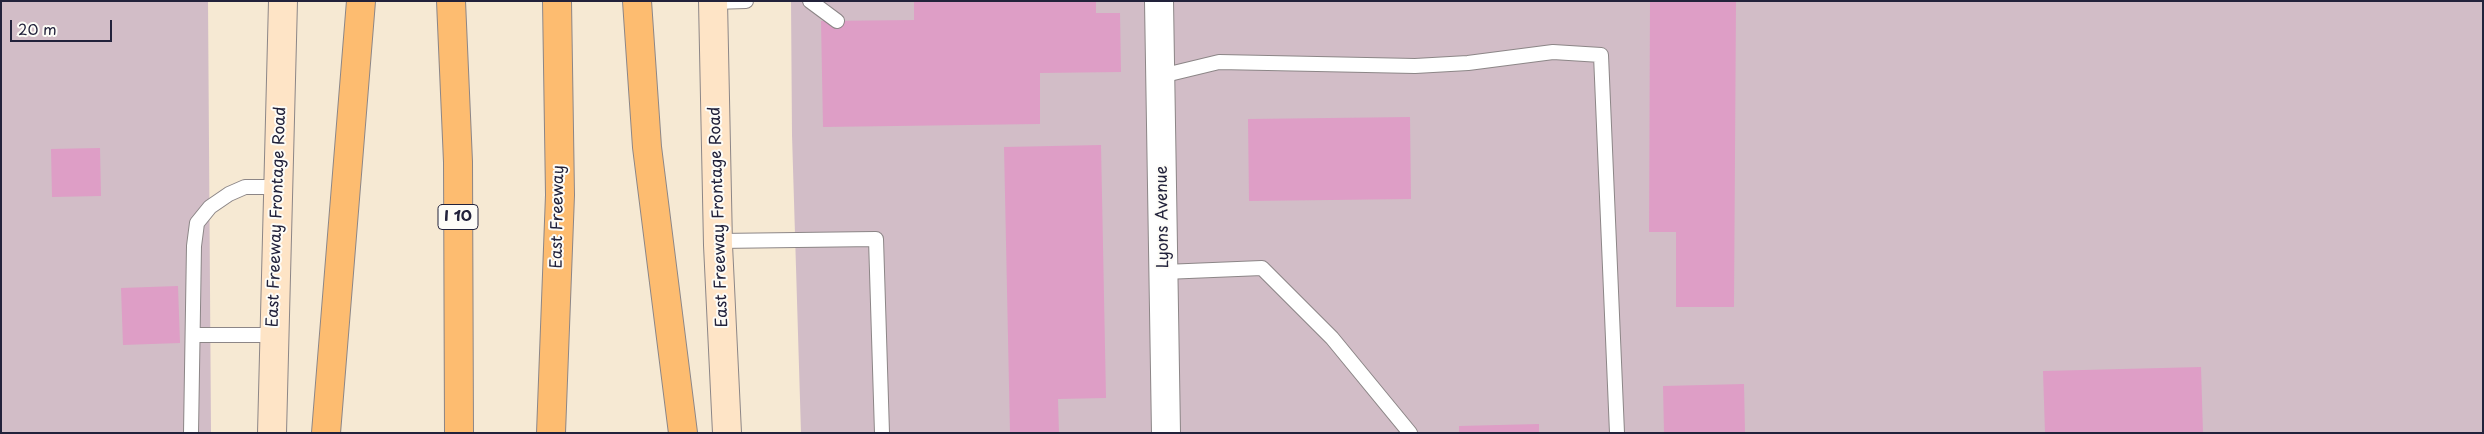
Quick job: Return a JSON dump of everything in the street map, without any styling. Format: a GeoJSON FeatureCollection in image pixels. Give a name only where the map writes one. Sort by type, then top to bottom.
{"type":"FeatureCollection","features":[{"type":"Feature","properties":{"kind":"highway"},"geometry":{"type":"LineString","coordinates":[[326,433],[361,1]]}},
{"type":"Feature","properties":{"kind":"highway","name":"I 10"},"geometry":{"type":"LineString","coordinates":[[451,1],[458,162],[459,433]]}},
{"type":"Feature","properties":{"kind":"highway","name":"East Freeway"},"geometry":{"type":"LineString","coordinates":[[551,433],[560,195],[557,1]]}},
{"type":"Feature","properties":{"kind":"highway"},"geometry":{"type":"LineString","coordinates":[[637,1],[647,147],[683,433]]}},
{"type":"Feature","properties":{"kind":"main road","name":"East Freeway Frontage Road"},"geometry":{"type":"LineString","coordinates":[[272,433],[283,1]]}},
{"type":"Feature","properties":{"kind":"main road","name":"East Freeway Frontage Road"},"geometry":{"type":"LineString","coordinates":[[713,2],[718,241],[727,433]]}},
{"type":"Feature","properties":{"kind":"street","name":"Lyons Avenue"},"geometry":{"type":"LineString","coordinates":[[1159,1],[1166,433]]}},
{"type":"Feature","properties":{"kind":"lane"},"geometry":{"type":"LineString","coordinates":[[713,2],[746,1]]}},
{"type":"Feature","properties":{"kind":"lane"},"geometry":{"type":"LineString","coordinates":[[810,1],[837,21]]}},
{"type":"Feature","properties":{"kind":"lane"},"geometry":{"type":"LineString","coordinates":[[1161,76],[1219,62],[1415,66],[1468,63],[1553,52],[1601,55],[1617,433]]}},
{"type":"Feature","properties":{"kind":"lane"},"geometry":{"type":"LineString","coordinates":[[190,433],[190,377],[194,335],[194,246],[197,223],[210,206],[229,194],[245,187],[279,187]]}},
{"type":"Feature","properties":{"kind":"lane"},"geometry":{"type":"LineString","coordinates":[[718,241],[876,239],[882,433]]}},
{"type":"Feature","properties":{"kind":"lane"},"geometry":{"type":"LineString","coordinates":[[1164,272],[1262,268],[1332,338],[1410,433]]}},
{"type":"Feature","properties":{"kind":"lane"},"geometry":{"type":"LineString","coordinates":[[194,335],[274,335]]}},
{"type":"Feature","properties":{"kind":"shaded area"},"geometry":{"type":"Polygon","coordinates":[[[1,1],[208,1],[211,433],[1,433],[1,1]]]}},
{"type":"Feature","properties":{"kind":"shaded area"},"geometry":{"type":"Polygon","coordinates":[[[791,1],[2483,1],[2483,433],[801,433],[792,135],[791,1]]]}},
{"type":"Feature","properties":{"kind":"building"},"geometry":{"type":"Polygon","coordinates":[[[914,1],[1096,1],[1096,13],[1120,13],[1121,72],[1040,73],[1040,124],[823,127],[821,21],[914,20],[914,1]]]}},
{"type":"Feature","properties":{"kind":"building"},"geometry":{"type":"Polygon","coordinates":[[[1650,1],[1736,1],[1734,307],[1676,307],[1676,232],[1649,232],[1650,1]]]}},
{"type":"Feature","properties":{"kind":"building"},"geometry":{"type":"Polygon","coordinates":[[[1410,117],[1411,199],[1249,201],[1248,119],[1410,117]]]}},
{"type":"Feature","properties":{"kind":"building"},"geometry":{"type":"Polygon","coordinates":[[[1101,145],[1106,398],[1058,399],[1059,433],[1010,433],[1004,147],[1101,145]]]}},
{"type":"Feature","properties":{"kind":"building"},"geometry":{"type":"Polygon","coordinates":[[[100,148],[101,196],[52,197],[51,149],[100,148]]]}},
{"type":"Feature","properties":{"kind":"building"},"geometry":{"type":"Polygon","coordinates":[[[178,286],[180,343],[123,345],[121,288],[178,286]]]}},
{"type":"Feature","properties":{"kind":"building"},"geometry":{"type":"Polygon","coordinates":[[[2201,367],[2203,433],[2045,433],[2043,371],[2201,367]]]}},
{"type":"Feature","properties":{"kind":"building"},"geometry":{"type":"Polygon","coordinates":[[[1744,384],[1745,433],[1664,433],[1663,386],[1744,384]]]}},
{"type":"Feature","properties":{"kind":"building"},"geometry":{"type":"Polygon","coordinates":[[[1539,424],[1539,433],[1459,433],[1459,426],[1539,424]]]}}]}
